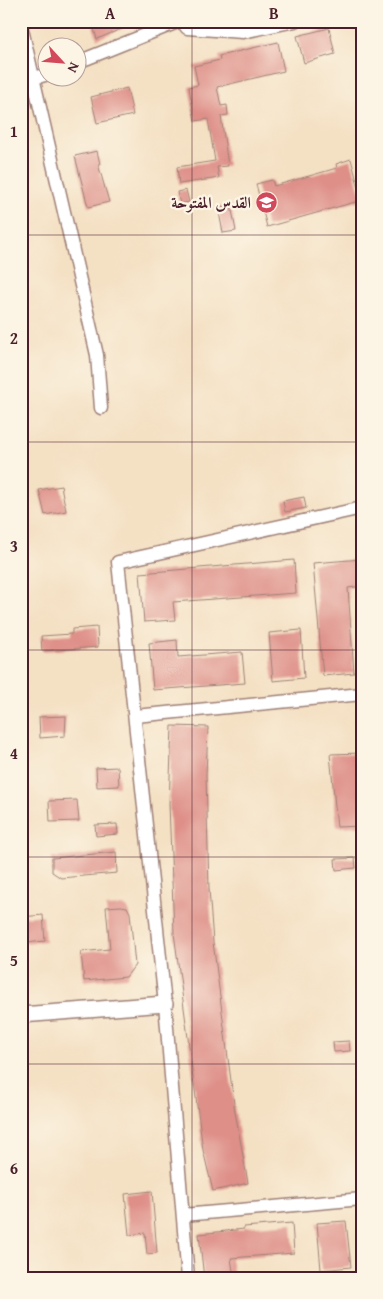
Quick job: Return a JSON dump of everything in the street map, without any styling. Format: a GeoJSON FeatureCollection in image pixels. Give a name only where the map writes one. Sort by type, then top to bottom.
{"type":"FeatureCollection","features":[{"type":"Feature","properties":{"kind":"street"},"geometry":{"type":"LineString","coordinates":[[88,58],[181,21],[187,28],[244,32],[295,21]]}},
{"type":"Feature","properties":{"kind":"street"},"geometry":{"type":"LineString","coordinates":[[21,25],[97,354],[101,408]]}},
{"type":"Feature","properties":{"kind":"street"},"geometry":{"type":"LineString","coordinates":[[21,82],[38,78]]}},
{"type":"Feature","properties":{"kind":"street"},"geometry":{"type":"LineString","coordinates":[[188,1278],[165,1004],[118,562],[362,508]]}},
{"type":"Feature","properties":{"kind":"street"},"geometry":{"type":"LineString","coordinates":[[135,716],[362,694]]}},
{"type":"Feature","properties":{"kind":"street"},"geometry":{"type":"LineString","coordinates":[[21,1015],[165,1004]]}},
{"type":"Feature","properties":{"kind":"street"},"geometry":{"type":"LineString","coordinates":[[183,1215],[362,1199]]}},
{"type":"Feature","properties":{"kind":"building"},"geometry":{"type":"Polygon","coordinates":[[[107,21],[138,22],[97,39],[93,26],[107,21]]]}},
{"type":"Feature","properties":{"kind":"building"},"geometry":{"type":"Polygon","coordinates":[[[329,28],[335,54],[304,63],[297,36],[329,28]]]}},
{"type":"Feature","properties":{"kind":"building"},"geometry":{"type":"Polygon","coordinates":[[[278,42],[284,71],[217,87],[221,106],[227,105],[228,115],[221,116],[228,166],[217,167],[219,178],[179,184],[177,167],[215,161],[208,119],[195,121],[189,87],[198,85],[194,66],[220,60],[219,56],[278,42]]]}},
{"type":"Feature","properties":{"kind":"building"},"geometry":{"type":"Polygon","coordinates":[[[127,88],[133,115],[97,123],[91,97],[127,88]]]}},
{"type":"Feature","properties":{"kind":"building"},"geometry":{"type":"Polygon","coordinates":[[[97,151],[100,164],[98,164],[109,202],[88,207],[75,156],[97,151]]]}},
{"type":"Feature","properties":{"kind":"building"},"geometry":{"type":"Polygon","coordinates":[[[351,159],[362,200],[267,227],[256,184],[272,180],[274,186],[337,168],[336,164],[351,159]]]}},
{"type":"Feature","properties":{"kind":"building"},"geometry":{"type":"Polygon","coordinates":[[[186,190],[189,202],[180,204],[177,192],[186,190]]]}},
{"type":"Feature","properties":{"kind":"building"},"geometry":{"type":"Polygon","coordinates":[[[231,205],[236,231],[223,233],[218,207],[231,205]]]}},
{"type":"Feature","properties":{"kind":"building"},"geometry":{"type":"Polygon","coordinates":[[[61,486],[66,511],[45,515],[39,490],[61,486]]]}},
{"type":"Feature","properties":{"kind":"building"},"geometry":{"type":"Polygon","coordinates":[[[304,497],[306,508],[285,512],[283,501],[304,497]]]}},
{"type":"Feature","properties":{"kind":"building"},"geometry":{"type":"Polygon","coordinates":[[[362,559],[362,586],[348,588],[354,673],[323,676],[313,563],[362,559]]]}},
{"type":"Feature","properties":{"kind":"building"},"geometry":{"type":"Polygon","coordinates":[[[294,560],[296,593],[173,602],[175,620],[144,622],[140,573],[294,560]]]}},
{"type":"Feature","properties":{"kind":"building"},"geometry":{"type":"Polygon","coordinates":[[[97,627],[98,647],[42,651],[41,636],[72,634],[72,629],[97,627]]]}},
{"type":"Feature","properties":{"kind":"building"},"geometry":{"type":"Polygon","coordinates":[[[301,630],[304,678],[273,681],[269,633],[301,630]]]}},
{"type":"Feature","properties":{"kind":"building"},"geometry":{"type":"Polygon","coordinates":[[[177,640],[178,657],[242,652],[245,683],[153,690],[149,643],[177,640]]]}},
{"type":"Feature","properties":{"kind":"building"},"geometry":{"type":"Polygon","coordinates":[[[66,716],[65,736],[40,738],[39,717],[66,716]]]}},
{"type":"Feature","properties":{"kind":"building"},"geometry":{"type":"Polygon","coordinates":[[[172,726],[208,727],[206,775],[209,889],[213,942],[235,1112],[248,1183],[213,1191],[203,1150],[174,933],[169,804],[172,726]]]}},
{"type":"Feature","properties":{"kind":"building"},"geometry":{"type":"Polygon","coordinates":[[[362,753],[362,826],[337,827],[330,754],[362,753]]]}},
{"type":"Feature","properties":{"kind":"building"},"geometry":{"type":"Polygon","coordinates":[[[118,767],[119,786],[97,787],[96,768],[118,767]]]}},
{"type":"Feature","properties":{"kind":"building"},"geometry":{"type":"Polygon","coordinates":[[[77,800],[79,821],[50,822],[49,801],[77,800]]]}},
{"type":"Feature","properties":{"kind":"building"},"geometry":{"type":"Polygon","coordinates":[[[117,824],[118,834],[96,836],[95,825],[117,824]]]}},
{"type":"Feature","properties":{"kind":"building"},"geometry":{"type":"Polygon","coordinates":[[[116,852],[117,873],[61,878],[52,872],[52,858],[116,852]]]}},
{"type":"Feature","properties":{"kind":"building"},"geometry":{"type":"Polygon","coordinates":[[[355,858],[356,868],[336,870],[335,859],[355,858]]]}},
{"type":"Feature","properties":{"kind":"building"},"geometry":{"type":"Polygon","coordinates":[[[106,907],[127,907],[130,913],[135,965],[126,977],[84,981],[81,952],[110,949],[106,907]]]}},
{"type":"Feature","properties":{"kind":"building"},"geometry":{"type":"Polygon","coordinates":[[[43,915],[45,941],[25,943],[22,917],[43,915]]]}},
{"type":"Feature","properties":{"kind":"building"},"geometry":{"type":"Polygon","coordinates":[[[349,1041],[350,1051],[334,1052],[333,1042],[349,1041]]]}},
{"type":"Feature","properties":{"kind":"building"},"geometry":{"type":"Polygon","coordinates":[[[152,1191],[157,1253],[147,1254],[145,1233],[129,1235],[125,1194],[152,1191]]]}},
{"type":"Feature","properties":{"kind":"building"},"geometry":{"type":"Polygon","coordinates":[[[346,1221],[351,1267],[321,1270],[317,1223],[346,1221]]]}},
{"type":"Feature","properties":{"kind":"building"},"geometry":{"type":"Polygon","coordinates":[[[292,1223],[294,1253],[231,1258],[234,1278],[204,1278],[199,1234],[244,1229],[244,1227],[292,1223]]]}},
{"type":"Feature","properties":{"kind":"place","name":"القدس المفتوحة"},"geometry":{"type":"Point","coordinates":[267,202]}}]}
